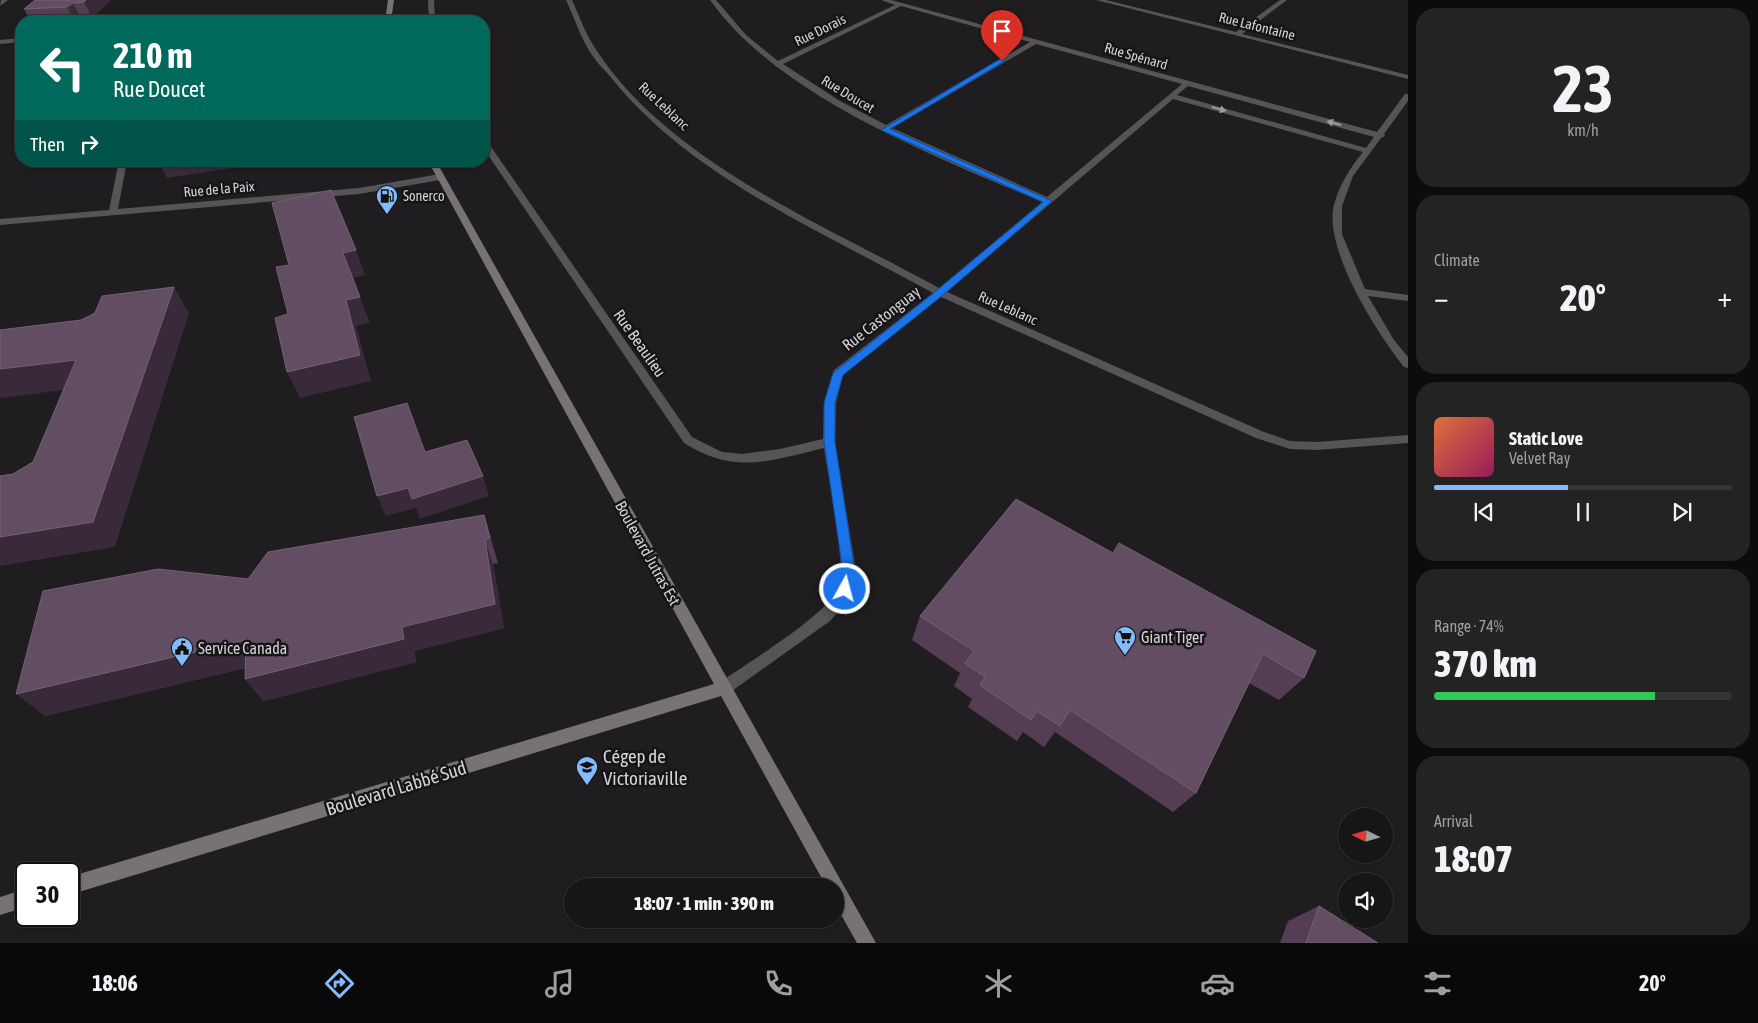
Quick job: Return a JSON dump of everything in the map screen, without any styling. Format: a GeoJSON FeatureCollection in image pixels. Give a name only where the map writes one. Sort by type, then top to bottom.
{"type":"FeatureCollection","features":[{"type":"Feature","properties":{"kind":"main road"},"geometry":{"type":"LineString","coordinates":[[389,15],[391,0]]}},
{"type":"Feature","properties":{"kind":"main road","name":"Boulevard Jutras Est"},"geometry":{"type":"LineString","coordinates":[[435,167],[867,943]]}},
{"type":"Feature","properties":{"kind":"main road","name":"Boulevard Labbé Sud"},"geometry":{"type":"LineString","coordinates":[[80,883],[724,688]]}},
{"type":"Feature","properties":{"kind":"main road"},"geometry":{"type":"LineString","coordinates":[[0,906],[15,901]]}},
{"type":"Feature","properties":{"kind":"street"},"geometry":{"type":"LineString","coordinates":[[0,4],[5,0]]}},
{"type":"Feature","properties":{"kind":"street"},"geometry":{"type":"LineString","coordinates":[[431,0],[432,15]]}},
{"type":"Feature","properties":{"kind":"street","name":"Rue Leblanc"},"geometry":{"type":"LineString","coordinates":[[569,0],[595,54],[617,82],[681,143],[733,178],[794,215],[898,268],[940,293],[1260,435],[1290,445],[1316,446],[1408,439]]}},
{"type":"Feature","properties":{"kind":"street","name":"Rue Doucet"},"geometry":{"type":"LineString","coordinates":[[713,0],[748,41],[778,64],[847,109],[884,130],[1048,201]]}},
{"type":"Feature","properties":{"kind":"street","name":"Rue Spénard"},"geometry":{"type":"LineString","coordinates":[[884,0],[1381,136]]}},
{"type":"Feature","properties":{"kind":"street","name":"Rue Lafontaine"},"geometry":{"type":"LineString","coordinates":[[1100,0],[1408,77]]}},
{"type":"Feature","properties":{"kind":"street"},"geometry":{"type":"LineString","coordinates":[[1238,34],[1284,0]]}},
{"type":"Feature","properties":{"kind":"street","name":"Rue Dorais"},"geometry":{"type":"LineString","coordinates":[[778,64],[901,4]]}},
{"type":"Feature","properties":{"kind":"street"},"geometry":{"type":"LineString","coordinates":[[0,42],[15,41]]}},
{"type":"Feature","properties":{"kind":"street"},"geometry":{"type":"LineString","coordinates":[[884,130],[1036,41]]}},
{"type":"Feature","properties":{"kind":"street","name":"Rue Castonguay"},"geometry":{"type":"LineString","coordinates":[[724,688],[825,617],[837,603],[845,589],[848,565],[829,442],[830,403],[838,373],[940,293],[1187,83]]}},
{"type":"Feature","properties":{"kind":"street","name":"Rue Spénard"},"geometry":{"type":"LineString","coordinates":[[1172,96],[1369,151]]}},
{"type":"Feature","properties":{"kind":"street"},"geometry":{"type":"LineString","coordinates":[[1408,96],[1381,136],[1349,176],[1338,206],[1336,234],[1361,292],[1390,342],[1408,364]]}},
{"type":"Feature","properties":{"kind":"street","name":"Rue Beaulieu"},"geometry":{"type":"LineString","coordinates":[[490,152],[688,440],[716,454],[731,458],[760,456],[829,442]]}},
{"type":"Feature","properties":{"kind":"street"},"geometry":{"type":"LineString","coordinates":[[112,211],[122,167]]}},
{"type":"Feature","properties":{"kind":"street","name":"Rue de la Paix"},"geometry":{"type":"LineString","coordinates":[[0,222],[359,191],[440,177]]}},
{"type":"Feature","properties":{"kind":"street"},"geometry":{"type":"LineString","coordinates":[[1361,292],[1408,298]]}},
{"type":"Feature","properties":{"kind":"building"},"geometry":{"type":"Polygon","coordinates":[[[35,0],[86,0],[73,3],[67,7],[24,9],[35,0]]]}},
{"type":"Feature","properties":{"kind":"building"},"geometry":{"type":"Polygon","coordinates":[[[331,190],[356,250],[343,253],[360,297],[346,300],[360,355],[287,372],[275,318],[288,314],[276,267],[289,265],[272,203],[331,190]]]}},
{"type":"Feature","properties":{"kind":"building"},"geometry":{"type":"Polygon","coordinates":[[[174,287],[93,522],[0,537],[0,476],[13,474],[33,462],[76,360],[0,369],[0,330],[81,320],[95,313],[102,296],[174,287]]]}},
{"type":"Feature","properties":{"kind":"building"},"geometry":{"type":"Polygon","coordinates":[[[407,403],[425,452],[467,440],[483,476],[412,499],[408,488],[377,496],[354,417],[407,403]]]}},
{"type":"Feature","properties":{"kind":"building"},"geometry":{"type":"Polygon","coordinates":[[[1016,499],[1113,553],[1119,543],[1316,651],[1304,678],[1263,654],[1196,793],[1070,710],[1060,726],[1037,711],[1031,720],[980,685],[985,677],[965,663],[974,651],[920,616],[1016,499]]]}},
{"type":"Feature","properties":{"kind":"building"},"geometry":{"type":"Polygon","coordinates":[[[484,515],[490,538],[485,539],[495,604],[402,627],[404,639],[245,679],[246,640],[16,694],[43,591],[158,569],[248,579],[268,552],[484,515]]]}},
{"type":"Feature","properties":{"kind":"building"},"geometry":{"type":"Polygon","coordinates":[[[1319,906],[1338,918],[1338,928],[1354,928],[1378,943],[1306,943],[1319,906]]]}},
{"type":"Feature","properties":{"kind":"place","name":"Sonerco"},"geometry":{"type":"Point","coordinates":[387,215]}},
{"type":"Feature","properties":{"kind":"place","name":"Giant Tiger"},"geometry":{"type":"Point","coordinates":[1125,656]}},
{"type":"Feature","properties":{"kind":"place","name":"Service Canada"},"geometry":{"type":"Point","coordinates":[182,667]}},
{"type":"Feature","properties":{"kind":"place","name":"Cégep de Victoriaville"},"geometry":{"type":"Point","coordinates":[587,786]}},
{"type":"Feature","properties":{"kind":"route"},"geometry":{"type":"LineString","coordinates":[[845,589],[848,565],[829,442],[830,403],[832,389],[838,373],[940,293],[1048,201],[884,130],[1002,61]]}}]}
